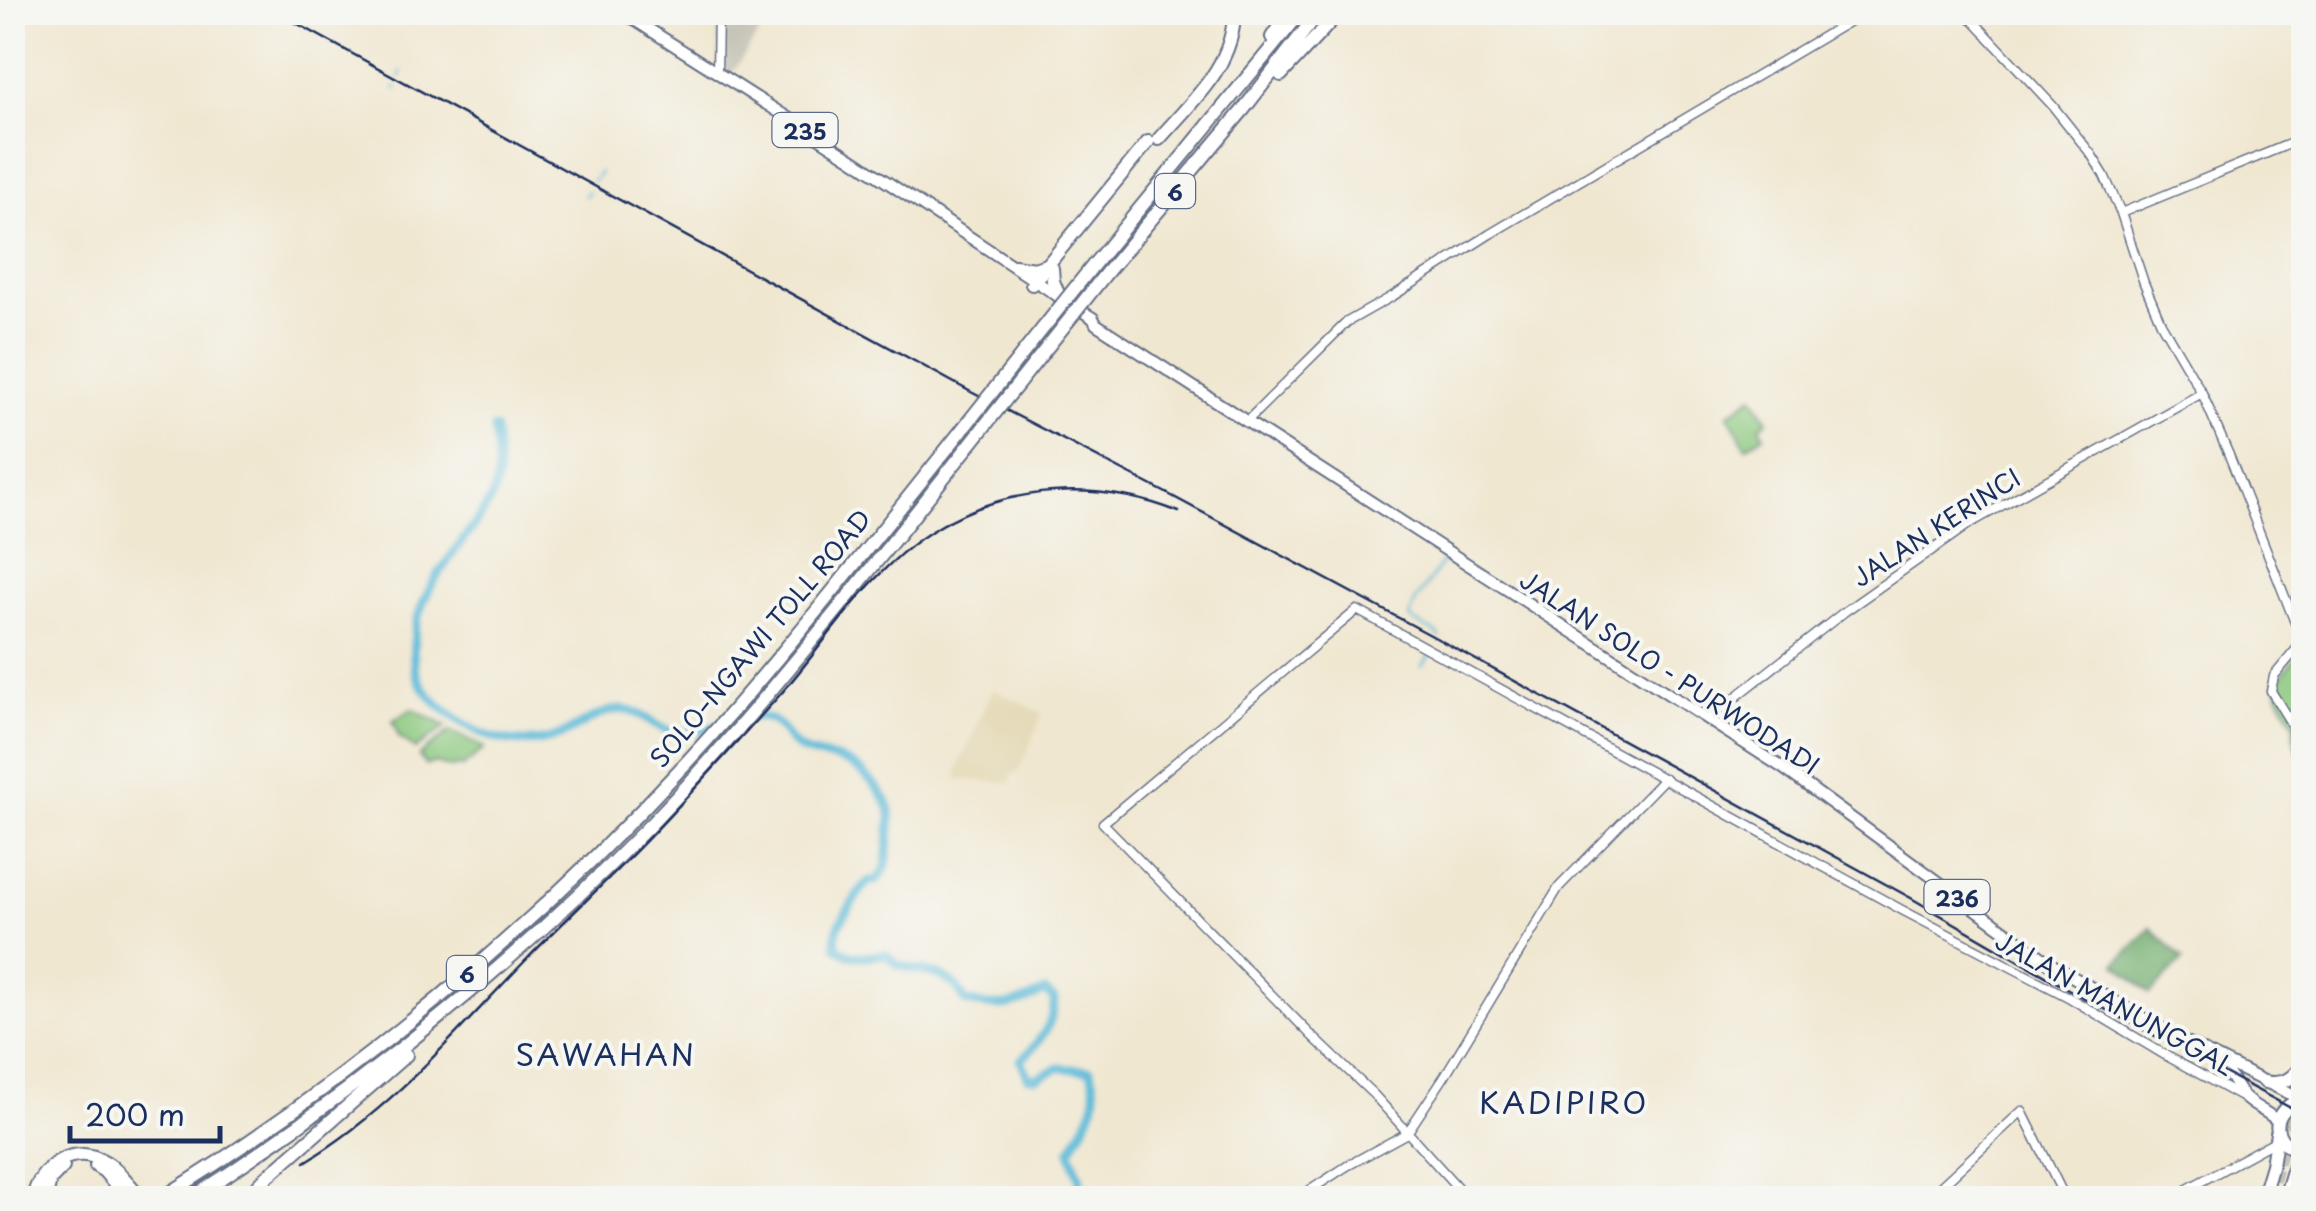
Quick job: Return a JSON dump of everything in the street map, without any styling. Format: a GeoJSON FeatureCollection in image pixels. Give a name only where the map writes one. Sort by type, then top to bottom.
{"type":"FeatureCollection","features":[{"type":"Feature","properties":{"kind":"highway"},"geometry":{"type":"LineString","coordinates":[[1036,284],[1206,77],[1222,47],[1230,12]]}},
{"type":"Feature","properties":{"kind":"highway"},"geometry":{"type":"LineString","coordinates":[[1226,106],[1289,12]]}},
{"type":"Feature","properties":{"kind":"highway","name":"SOLO–NGAWI TOLL ROAD"},"geometry":{"type":"LineString","coordinates":[[192,1198],[335,1100],[453,1007],[584,890],[703,769],[898,535],[1301,12]]}},
{"type":"Feature","properties":{"kind":"highway","name":"SOLO–NGAWI TOLL ROAD"},"geometry":{"type":"LineString","coordinates":[[162,1198],[352,1067],[484,959],[570,880],[687,762],[764,676],[1101,268],[1244,110],[1319,12]]}},
{"type":"Feature","properties":{"kind":"highway"},"geometry":{"type":"LineString","coordinates":[[1244,110],[1342,12]]}},
{"type":"Feature","properties":{"kind":"highway"},"geometry":{"type":"LineString","coordinates":[[1009,265],[1034,269],[1050,266]]}},
{"type":"Feature","properties":{"kind":"highway"},"geometry":{"type":"LineString","coordinates":[[1050,266],[1059,296]]}},
{"type":"Feature","properties":{"kind":"highway"},"geometry":{"type":"LineString","coordinates":[[248,1198],[260,1183],[426,1037],[453,1007]]}},
{"type":"Feature","properties":{"kind":"highway"},"geometry":{"type":"LineString","coordinates":[[2261,1080],[2283,1083],[2304,1062]]}},
{"type":"Feature","properties":{"kind":"highway"},"geometry":{"type":"LineString","coordinates":[[2262,1198],[2284,1108],[2303,1100]]}},
{"type":"Feature","properties":{"kind":"highway"},"geometry":{"type":"LineString","coordinates":[[2277,1130],[2286,1145],[2304,1153],[2296,1164],[2285,1198]]}},
{"type":"Feature","properties":{"kind":"highway"},"geometry":{"type":"LineString","coordinates":[[33,1198],[45,1171],[58,1161],[77,1155],[104,1160],[126,1191]]}},
{"type":"Feature","properties":{"kind":"highway"},"geometry":{"type":"LineString","coordinates":[[150,1198],[225,1158]]}},
{"type":"Feature","properties":{"kind":"highway"},"geometry":{"type":"LineString","coordinates":[[46,1198],[52,1176],[76,1162],[98,1166],[126,1191],[141,1198]]}},
{"type":"Feature","properties":{"kind":"main road","name":"JALAN SOLO - PURWODADI"},"geometry":{"type":"LineString","coordinates":[[622,12],[854,160],[1089,322],[1798,778],[2051,964],[2217,1059],[2243,1095]]}},
{"type":"Feature","properties":{"kind":"main road","name":"JALAN SOLO - PURWODADI"},"geometry":{"type":"LineString","coordinates":[[1036,284],[1093,318],[1096,324]]}},
{"type":"Feature","properties":{"kind":"main road","name":"JALAN SOLO - PURWODADI"},"geometry":{"type":"LineString","coordinates":[[2217,1059],[2303,1100]]}},
{"type":"Feature","properties":{"kind":"main road"},"geometry":{"type":"LineString","coordinates":[[2243,1095],[2239,1085],[2244,1079],[2261,1080]]}},
{"type":"Feature","properties":{"kind":"main road","name":"JALAN MANUNGGAL"},"geometry":{"type":"LineString","coordinates":[[2243,1095],[2269,1113],[2277,1130]]}},
{"type":"Feature","properties":{"kind":"street"},"geometry":{"type":"LineString","coordinates":[[718,12],[718,73]]}},
{"type":"Feature","properties":{"kind":"street"},"geometry":{"type":"LineString","coordinates":[[1246,422],[1347,322],[1865,12]]}},
{"type":"Feature","properties":{"kind":"street"},"geometry":{"type":"LineString","coordinates":[[1964,12],[2052,105],[2086,148],[2121,212],[2161,323],[2202,394],[2236,470],[2298,634],[2299,646],[2270,685],[2292,725],[2294,751],[2304,771]]}},
{"type":"Feature","properties":{"kind":"street"},"geometry":{"type":"LineString","coordinates":[[2121,212],[2304,138]]}},
{"type":"Feature","properties":{"kind":"street","name":"JALAN KERINCI"},"geometry":{"type":"LineString","coordinates":[[1708,718],[1844,612],[1969,524],[2202,394]]}},
{"type":"Feature","properties":{"kind":"street","name":"JALAN MANUNGGAL"},"geometry":{"type":"LineString","coordinates":[[1407,1133],[1103,824],[1357,610],[2243,1095]]}},
{"type":"Feature","properties":{"kind":"street"},"geometry":{"type":"LineString","coordinates":[[1298,1198],[1407,1133],[1559,886],[1665,778]]}},
{"type":"Feature","properties":{"kind":"street"},"geometry":{"type":"LineString","coordinates":[[1928,1198],[2022,1111],[2065,1198]]}},
{"type":"Feature","properties":{"kind":"street"},"geometry":{"type":"LineString","coordinates":[[2170,1198],[2277,1130]]}},
{"type":"Feature","properties":{"kind":"street"},"geometry":{"type":"LineString","coordinates":[[1407,1133],[1467,1198]]}},
{"type":"Feature","properties":{"kind":"shaded area"},"geometry":{"type":"Polygon","coordinates":[[[718,13],[773,13],[730,76],[718,67],[718,13]]]}},
{"type":"Feature","properties":{"kind":"shaded area"},"geometry":{"type":"Polygon","coordinates":[[[993,689],[1042,714],[1038,726],[1011,783],[957,779],[958,768],[993,689]]]}},
{"type":"Feature","properties":{"kind":"green space"},"geometry":{"type":"Polygon","coordinates":[[[1753,396],[1768,420],[1760,426],[1764,435],[1746,447],[1728,414],[1753,396]]]}},
{"type":"Feature","properties":{"kind":"green space"},"geometry":{"type":"Polygon","coordinates":[[[2303,648],[2303,762],[2294,739],[2295,723],[2276,683],[2303,648]]]}},
{"type":"Feature","properties":{"kind":"green space"},"geometry":{"type":"Polygon","coordinates":[[[412,709],[446,726],[415,749],[399,737],[393,721],[412,709]]]}},
{"type":"Feature","properties":{"kind":"green space"},"geometry":{"type":"Polygon","coordinates":[[[450,731],[485,748],[463,767],[425,765],[419,756],[450,731]]]}},
{"type":"Feature","properties":{"kind":"green space"},"geometry":{"type":"Polygon","coordinates":[[[2151,928],[2183,960],[2150,994],[2116,964],[2151,928]]]}},
{"type":"Feature","properties":{"kind":"waterway"},"geometry":{"type":"LineString","coordinates":[[400,77],[402,71]]}},
{"type":"Feature","properties":{"kind":"waterway"},"geometry":{"type":"LineString","coordinates":[[593,181],[600,172]]}},
{"type":"Feature","properties":{"kind":"waterway"},"geometry":{"type":"LineString","coordinates":[[585,196],[588,192]]}},
{"type":"Feature","properties":{"kind":"waterway"},"geometry":{"type":"LineString","coordinates":[[494,429],[497,467],[493,494],[434,581],[420,610],[414,665],[424,689],[470,727],[497,739],[535,741],[555,737],[616,710],[631,711],[679,733],[760,717],[775,722],[800,749],[844,761],[861,772],[879,790],[890,809],[887,857],[883,872],[876,881],[866,884],[842,919],[836,946],[853,955],[885,954],[898,965],[940,975],[956,986],[966,1002],[1007,1006],[1045,991],[1054,999],[1052,1016],[1044,1032],[1021,1060],[1028,1077],[1037,1078],[1058,1068],[1090,1070],[1094,1103],[1070,1151],[1080,1179],[1077,1198]]}},
{"type":"Feature","properties":{"kind":"waterway"},"geometry":{"type":"LineString","coordinates":[[1440,638],[1410,616],[1447,555]]}},
{"type":"Feature","properties":{"kind":"waterway"},"geometry":{"type":"LineString","coordinates":[[1422,666],[1430,655]]}},
{"type":"Feature","properties":{"kind":"tunnel"},"geometry":{"type":"LineString","coordinates":[[2270,1198],[2304,1078]]}},
{"type":"Feature","properties":{"kind":"railway"},"geometry":{"type":"LineString","coordinates":[[276,12],[971,392],[1436,638],[1911,898],[2080,996],[2304,1115]]}},
{"type":"Feature","properties":{"kind":"railway"},"geometry":{"type":"LineString","coordinates":[[305,1162],[395,1094],[640,847],[778,697],[868,586],[909,547],[961,515],[1022,496],[1053,492],[1117,495],[1179,512]]}},
{"type":"Feature","properties":{"kind":"district","name":"SAWAHAN"},"geometry":{"type":"Point","coordinates":[606,1053]}},
{"type":"Feature","properties":{"kind":"district","name":"KADIPIRO"},"geometry":{"type":"Point","coordinates":[1564,1101]}}]}
